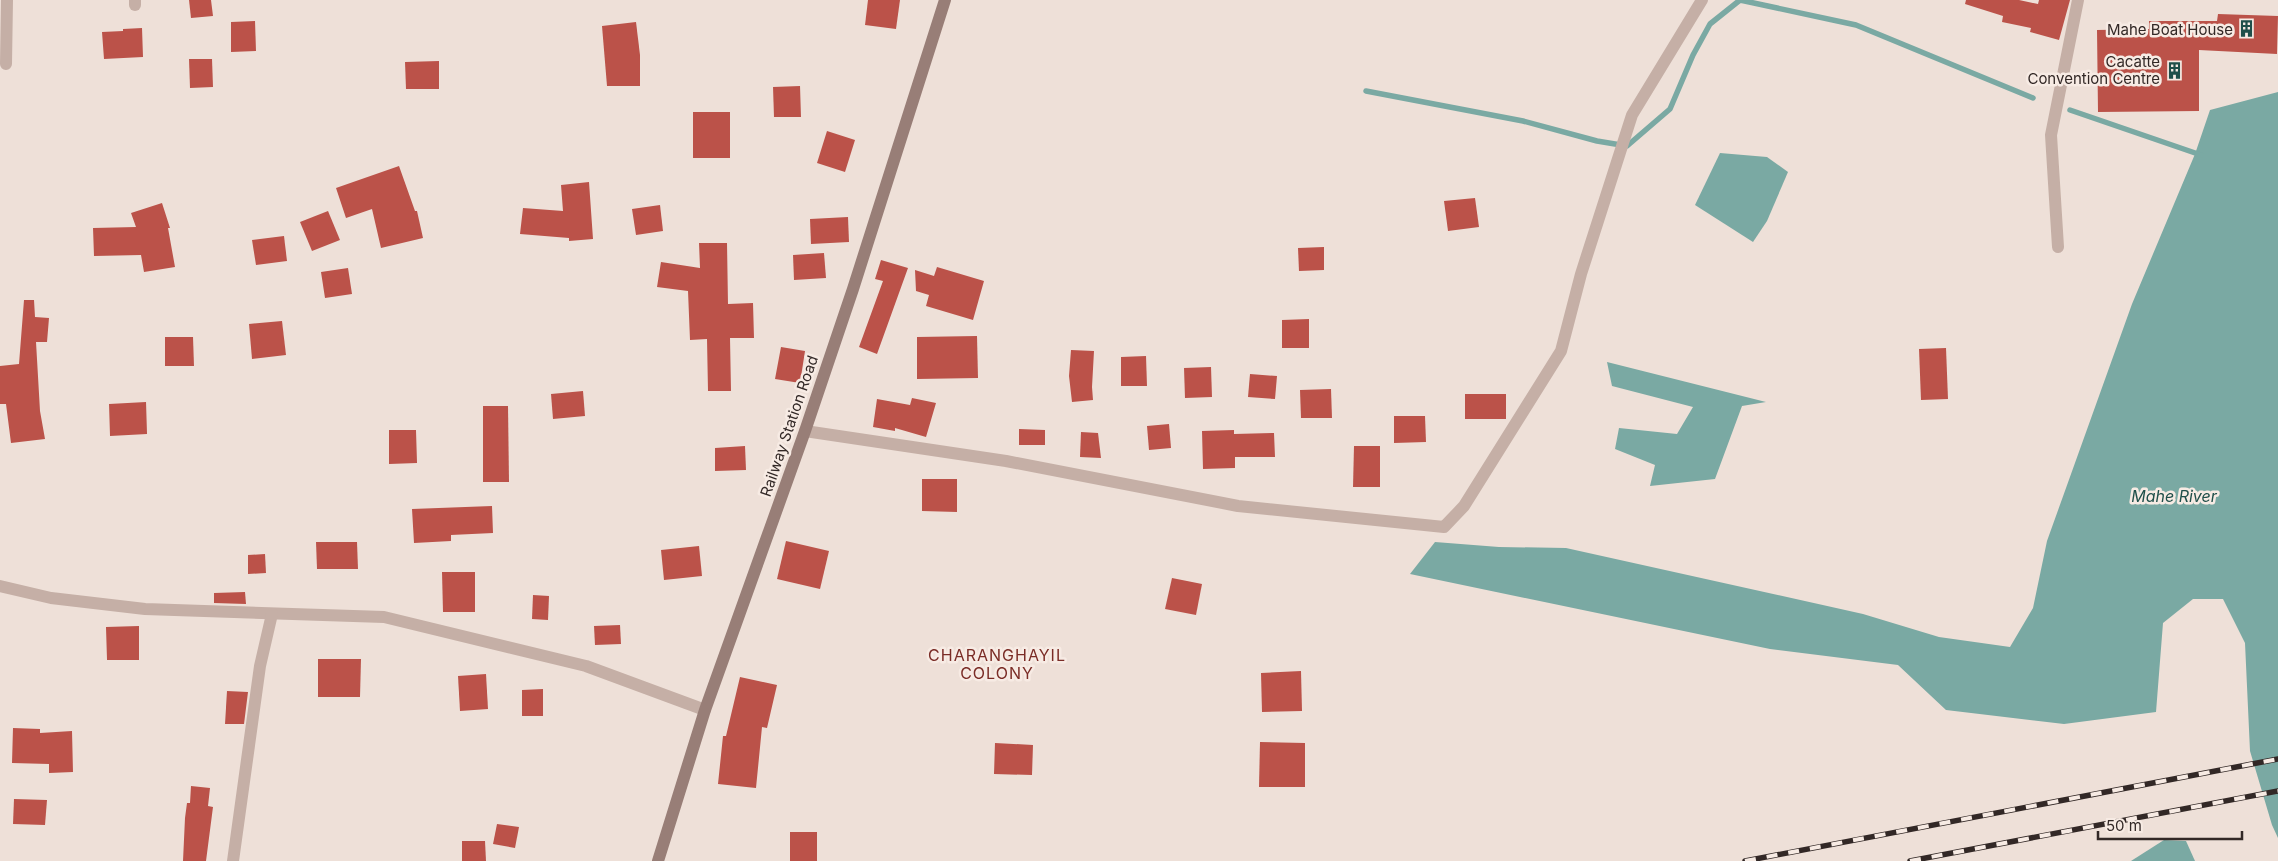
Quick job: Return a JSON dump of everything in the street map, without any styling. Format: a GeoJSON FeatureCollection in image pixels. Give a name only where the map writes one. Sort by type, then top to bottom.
{"type":"FeatureCollection","features":[{"type":"Feature","properties":{"kind":"street"},"geometry":{"type":"LineString","coordinates":[[6,64],[7,0]]}},
{"type":"Feature","properties":{"kind":"street","name":"Railway Station Road"},"geometry":{"type":"LineString","coordinates":[[658,861],[704,710],[806,430],[945,0]]}},
{"type":"Feature","properties":{"kind":"street"},"geometry":{"type":"LineString","coordinates":[[806,430],[1006,461],[1238,506],[1444,527],[1464,506],[1561,351],[1581,274],[1632,115],[1702,0]]}},
{"type":"Feature","properties":{"kind":"street"},"geometry":{"type":"LineString","coordinates":[[2058,247],[2051,135],[2078,0]]}},
{"type":"Feature","properties":{"kind":"street"},"geometry":{"type":"LineString","coordinates":[[0,586],[51,598],[145,609],[384,618],[586,666],[704,710]]}},
{"type":"Feature","properties":{"kind":"street"},"geometry":{"type":"LineString","coordinates":[[233,861],[260,666],[272,614]]}},
{"type":"Feature","properties":{"kind":"water","name":"Mahe River"},"geometry":{"type":"Polygon","coordinates":[[[2278,92],[2278,838],[2272,825],[2250,751],[2245,643],[2223,599],[2193,599],[2163,623],[2156,712],[2064,724],[1946,710],[1898,665],[1770,649],[1410,574],[1435,542],[1499,547],[1566,548],[1863,614],[1939,637],[2010,647],[2033,608],[2047,541],[2132,304],[2195,154],[2210,110],[2278,92]]]}},
{"type":"Feature","properties":{"kind":"water"},"geometry":{"type":"Polygon","coordinates":[[[1720,153],[1767,157],[1788,172],[1767,221],[1753,242],[1695,205],[1720,153]]]}},
{"type":"Feature","properties":{"kind":"water"},"geometry":{"type":"Polygon","coordinates":[[[1607,362],[1766,402],[1742,406],[1715,479],[1650,486],[1655,465],[1615,449],[1619,428],[1677,434],[1693,407],[1612,386],[1607,362]]]}},
{"type":"Feature","properties":{"kind":"water"},"geometry":{"type":"Polygon","coordinates":[[[2164,840],[2186,841],[2195,861],[2131,861],[2164,840]]]}},
{"type":"Feature","properties":{"kind":"building"},"geometry":{"type":"Polygon","coordinates":[[[189,0],[211,0],[213,16],[191,18],[189,0]]]}},
{"type":"Feature","properties":{"kind":"building"},"geometry":{"type":"Polygon","coordinates":[[[868,0],[900,0],[896,29],[865,25],[868,0]]]}},
{"type":"Feature","properties":{"kind":"building"},"geometry":{"type":"Polygon","coordinates":[[[1966,0],[2019,0],[2038,4],[2039,0],[2070,0],[2059,40],[2030,32],[2031,28],[2002,22],[2003,16],[1965,4],[1966,0]]]}},
{"type":"Feature","properties":{"kind":"building"},"geometry":{"type":"Polygon","coordinates":[[[2218,14],[2278,16],[2277,54],[2199,50],[2199,111],[2098,112],[2097,30],[2149,29],[2149,21],[2217,21],[2218,14]]]}},
{"type":"Feature","properties":{"kind":"building"},"geometry":{"type":"Polygon","coordinates":[[[255,21],[256,51],[231,52],[231,22],[255,21]]]}},
{"type":"Feature","properties":{"kind":"building"},"geometry":{"type":"Polygon","coordinates":[[[636,22],[640,55],[640,86],[607,86],[602,26],[636,22]]]}},
{"type":"Feature","properties":{"kind":"building"},"geometry":{"type":"Polygon","coordinates":[[[142,28],[143,57],[104,59],[102,32],[142,28]]]}},
{"type":"Feature","properties":{"kind":"building"},"geometry":{"type":"Polygon","coordinates":[[[189,59],[212,59],[213,87],[190,88],[189,59]]]}},
{"type":"Feature","properties":{"kind":"building"},"geometry":{"type":"Polygon","coordinates":[[[439,61],[439,89],[406,89],[405,62],[439,61]]]}},
{"type":"Feature","properties":{"kind":"building"},"geometry":{"type":"Polygon","coordinates":[[[800,86],[801,117],[774,117],[773,87],[800,86]]]}},
{"type":"Feature","properties":{"kind":"building"},"geometry":{"type":"Polygon","coordinates":[[[693,112],[730,112],[730,158],[693,158],[693,112]]]}},
{"type":"Feature","properties":{"kind":"building"},"geometry":{"type":"Polygon","coordinates":[[[827,131],[855,140],[845,172],[817,163],[827,131]]]}},
{"type":"Feature","properties":{"kind":"building"},"geometry":{"type":"Polygon","coordinates":[[[399,166],[415,211],[417,211],[423,238],[381,248],[372,209],[346,218],[336,188],[399,166]]]}},
{"type":"Feature","properties":{"kind":"building"},"geometry":{"type":"Polygon","coordinates":[[[589,182],[593,239],[569,241],[569,238],[520,234],[523,208],[563,211],[561,185],[589,182]]]}},
{"type":"Feature","properties":{"kind":"building"},"geometry":{"type":"Polygon","coordinates":[[[1475,198],[1479,227],[1448,231],[1444,201],[1475,198]]]}},
{"type":"Feature","properties":{"kind":"building"},"geometry":{"type":"Polygon","coordinates":[[[162,203],[170,228],[168,228],[175,267],[144,272],[141,255],[94,256],[93,228],[136,227],[131,213],[162,203]]]}},
{"type":"Feature","properties":{"kind":"building"},"geometry":{"type":"Polygon","coordinates":[[[660,205],[663,231],[636,235],[632,209],[660,205]]]}},
{"type":"Feature","properties":{"kind":"building"},"geometry":{"type":"Polygon","coordinates":[[[328,211],[340,240],[312,251],[300,222],[328,211]]]}},
{"type":"Feature","properties":{"kind":"building"},"geometry":{"type":"Polygon","coordinates":[[[848,217],[849,242],[811,244],[810,219],[848,217]]]}},
{"type":"Feature","properties":{"kind":"building"},"geometry":{"type":"Polygon","coordinates":[[[284,236],[287,261],[256,265],[252,240],[284,236]]]}},
{"type":"Feature","properties":{"kind":"building"},"geometry":{"type":"Polygon","coordinates":[[[699,243],[727,243],[728,304],[753,303],[754,338],[730,338],[731,391],[708,391],[707,339],[690,340],[688,291],[657,287],[661,262],[700,268],[699,243]]]}},
{"type":"Feature","properties":{"kind":"building"},"geometry":{"type":"Polygon","coordinates":[[[1324,247],[1324,270],[1299,271],[1298,248],[1324,247]]]}},
{"type":"Feature","properties":{"kind":"building"},"geometry":{"type":"Polygon","coordinates":[[[824,253],[826,278],[794,280],[793,255],[824,253]]]}},
{"type":"Feature","properties":{"kind":"building"},"geometry":{"type":"Polygon","coordinates":[[[881,260],[908,268],[877,354],[859,347],[883,281],[875,279],[881,260]]]}},
{"type":"Feature","properties":{"kind":"building"},"geometry":{"type":"Polygon","coordinates":[[[937,267],[984,281],[973,320],[926,306],[929,295],[916,291],[915,270],[934,276],[937,267]]]}},
{"type":"Feature","properties":{"kind":"building"},"geometry":{"type":"Polygon","coordinates":[[[348,268],[352,294],[325,298],[321,272],[348,268]]]}},
{"type":"Feature","properties":{"kind":"building"},"geometry":{"type":"Polygon","coordinates":[[[24,300],[34,300],[35,317],[49,318],[47,342],[36,342],[40,411],[45,439],[11,443],[6,404],[0,404],[0,366],[19,364],[24,300]]]}},
{"type":"Feature","properties":{"kind":"building"},"geometry":{"type":"Polygon","coordinates":[[[1309,319],[1309,348],[1282,348],[1282,320],[1309,319]]]}},
{"type":"Feature","properties":{"kind":"building"},"geometry":{"type":"Polygon","coordinates":[[[282,321],[286,355],[252,359],[249,324],[282,321]]]}},
{"type":"Feature","properties":{"kind":"building"},"geometry":{"type":"Polygon","coordinates":[[[977,336],[978,378],[917,379],[917,337],[977,336]]]}},
{"type":"Feature","properties":{"kind":"building"},"geometry":{"type":"Polygon","coordinates":[[[165,337],[193,337],[194,366],[165,366],[165,337]]]}},
{"type":"Feature","properties":{"kind":"building"},"geometry":{"type":"Polygon","coordinates":[[[781,347],[805,351],[800,383],[775,379],[781,347]]]}},
{"type":"Feature","properties":{"kind":"building"},"geometry":{"type":"Polygon","coordinates":[[[1946,348],[1948,399],[1921,400],[1919,349],[1946,348]]]}},
{"type":"Feature","properties":{"kind":"building"},"geometry":{"type":"Polygon","coordinates":[[[1071,350],[1094,351],[1093,400],[1072,402],[1069,376],[1071,350]]]}},
{"type":"Feature","properties":{"kind":"building"},"geometry":{"type":"Polygon","coordinates":[[[1146,356],[1147,386],[1121,386],[1121,357],[1146,356]]]}},
{"type":"Feature","properties":{"kind":"building"},"geometry":{"type":"Polygon","coordinates":[[[1211,367],[1212,397],[1185,398],[1184,368],[1211,367]]]}},
{"type":"Feature","properties":{"kind":"building"},"geometry":{"type":"Polygon","coordinates":[[[1250,374],[1277,376],[1275,399],[1248,397],[1250,374]]]}},
{"type":"Feature","properties":{"kind":"building"},"geometry":{"type":"Polygon","coordinates":[[[1331,389],[1332,418],[1301,418],[1300,390],[1331,389]]]}},
{"type":"Feature","properties":{"kind":"building"},"geometry":{"type":"Polygon","coordinates":[[[583,391],[585,416],[553,419],[551,394],[583,391]]]}},
{"type":"Feature","properties":{"kind":"building"},"geometry":{"type":"Polygon","coordinates":[[[1465,394],[1506,394],[1506,419],[1465,419],[1465,394]]]}},
{"type":"Feature","properties":{"kind":"building"},"geometry":{"type":"Polygon","coordinates":[[[912,398],[936,403],[926,437],[895,428],[895,431],[873,427],[877,399],[910,405],[912,398]]]}},
{"type":"Feature","properties":{"kind":"building"},"geometry":{"type":"Polygon","coordinates":[[[146,402],[147,434],[110,436],[109,404],[146,402]]]}},
{"type":"Feature","properties":{"kind":"building"},"geometry":{"type":"Polygon","coordinates":[[[483,406],[508,406],[509,482],[483,482],[483,406]]]}},
{"type":"Feature","properties":{"kind":"building"},"geometry":{"type":"Polygon","coordinates":[[[1394,416],[1425,416],[1426,442],[1394,443],[1394,416]]]}},
{"type":"Feature","properties":{"kind":"building"},"geometry":{"type":"Polygon","coordinates":[[[1169,424],[1171,448],[1149,450],[1147,426],[1169,424]]]}},
{"type":"Feature","properties":{"kind":"building"},"geometry":{"type":"Polygon","coordinates":[[[1019,429],[1045,430],[1045,445],[1019,445],[1019,429]]]}},
{"type":"Feature","properties":{"kind":"building"},"geometry":{"type":"Polygon","coordinates":[[[389,430],[416,430],[417,463],[389,464],[389,430]]]}},
{"type":"Feature","properties":{"kind":"building"},"geometry":{"type":"Polygon","coordinates":[[[1234,430],[1234,434],[1274,433],[1275,457],[1235,457],[1235,468],[1203,469],[1202,431],[1234,430]]]}},
{"type":"Feature","properties":{"kind":"building"},"geometry":{"type":"Polygon","coordinates":[[[1081,432],[1098,433],[1101,458],[1080,457],[1081,432]]]}},
{"type":"Feature","properties":{"kind":"building"},"geometry":{"type":"Polygon","coordinates":[[[745,446],[746,470],[715,471],[715,448],[745,446]]]}},
{"type":"Feature","properties":{"kind":"building"},"geometry":{"type":"Polygon","coordinates":[[[1354,446],[1380,446],[1380,487],[1353,487],[1354,446]]]}},
{"type":"Feature","properties":{"kind":"building"},"geometry":{"type":"Polygon","coordinates":[[[922,479],[957,479],[957,512],[922,511],[922,479]]]}},
{"type":"Feature","properties":{"kind":"building"},"geometry":{"type":"Polygon","coordinates":[[[492,506],[493,533],[451,535],[451,541],[414,543],[412,509],[492,506]]]}},
{"type":"Feature","properties":{"kind":"building"},"geometry":{"type":"Polygon","coordinates":[[[786,541],[829,551],[820,589],[777,579],[786,541]]]}},
{"type":"Feature","properties":{"kind":"building"},"geometry":{"type":"Polygon","coordinates":[[[316,542],[357,542],[358,569],[317,569],[316,542]]]}},
{"type":"Feature","properties":{"kind":"building"},"geometry":{"type":"Polygon","coordinates":[[[699,546],[702,576],[664,580],[661,550],[699,546]]]}},
{"type":"Feature","properties":{"kind":"building"},"geometry":{"type":"Polygon","coordinates":[[[265,554],[266,573],[248,574],[248,555],[265,554]]]}},
{"type":"Feature","properties":{"kind":"building"},"geometry":{"type":"Polygon","coordinates":[[[442,572],[475,572],[475,612],[443,612],[442,572]]]}},
{"type":"Feature","properties":{"kind":"building"},"geometry":{"type":"Polygon","coordinates":[[[1172,578],[1202,584],[1196,615],[1165,609],[1172,578]]]}},
{"type":"Feature","properties":{"kind":"building"},"geometry":{"type":"Polygon","coordinates":[[[245,592],[246,604],[214,603],[214,593],[245,592]]]}},
{"type":"Feature","properties":{"kind":"building"},"geometry":{"type":"Polygon","coordinates":[[[533,595],[549,596],[548,620],[532,619],[533,595]]]}},
{"type":"Feature","properties":{"kind":"building"},"geometry":{"type":"Polygon","coordinates":[[[620,625],[621,644],[595,645],[594,626],[620,625]]]}},
{"type":"Feature","properties":{"kind":"building"},"geometry":{"type":"Polygon","coordinates":[[[139,626],[139,660],[107,660],[106,627],[139,626]]]}},
{"type":"Feature","properties":{"kind":"building"},"geometry":{"type":"Polygon","coordinates":[[[318,659],[361,659],[360,697],[318,697],[318,659]]]}},
{"type":"Feature","properties":{"kind":"building"},"geometry":{"type":"Polygon","coordinates":[[[1301,671],[1302,711],[1262,712],[1261,673],[1301,671]]]}},
{"type":"Feature","properties":{"kind":"building"},"geometry":{"type":"Polygon","coordinates":[[[486,674],[488,709],[460,711],[458,676],[486,674]]]}},
{"type":"Feature","properties":{"kind":"building"},"geometry":{"type":"Polygon","coordinates":[[[740,677],[777,685],[767,728],[762,727],[756,788],[718,784],[723,736],[726,736],[740,677]]]}},
{"type":"Feature","properties":{"kind":"building"},"geometry":{"type":"Polygon","coordinates":[[[543,689],[543,716],[522,716],[522,690],[543,689]]]}},
{"type":"Feature","properties":{"kind":"building"},"geometry":{"type":"Polygon","coordinates":[[[227,691],[248,692],[244,724],[225,724],[227,691]]]}},
{"type":"Feature","properties":{"kind":"building"},"geometry":{"type":"Polygon","coordinates":[[[13,728],[40,729],[40,733],[72,731],[73,772],[49,773],[49,764],[12,763],[13,728]]]}},
{"type":"Feature","properties":{"kind":"building"},"geometry":{"type":"Polygon","coordinates":[[[1260,742],[1305,743],[1305,787],[1259,787],[1260,742]]]}},
{"type":"Feature","properties":{"kind":"building"},"geometry":{"type":"Polygon","coordinates":[[[995,743],[1033,745],[1032,775],[994,774],[995,743]]]}},
{"type":"Feature","properties":{"kind":"building"},"geometry":{"type":"Polygon","coordinates":[[[191,786],[210,788],[208,806],[213,807],[206,861],[183,861],[185,818],[187,803],[190,803],[191,786]]]}},
{"type":"Feature","properties":{"kind":"building"},"geometry":{"type":"Polygon","coordinates":[[[14,799],[47,800],[45,825],[13,824],[14,799]]]}},
{"type":"Feature","properties":{"kind":"building"},"geometry":{"type":"Polygon","coordinates":[[[497,824],[519,827],[515,848],[493,844],[497,824]]]}},
{"type":"Feature","properties":{"kind":"building"},"geometry":{"type":"Polygon","coordinates":[[[790,832],[817,832],[817,861],[790,861],[790,832]]]}},
{"type":"Feature","properties":{"kind":"building"},"geometry":{"type":"Polygon","coordinates":[[[462,841],[485,841],[486,861],[462,861],[462,841]]]}},
{"type":"Feature","properties":{"kind":"waterway"},"geometry":{"type":"LineString","coordinates":[[1366,91],[1523,121],[1597,141],[1627,146],[1670,109],[1693,55],[1710,24],[1740,0],[1856,25],[2033,98]]}},
{"type":"Feature","properties":{"kind":"waterway"},"geometry":{"type":"LineString","coordinates":[[2070,110],[2201,155]]}},
{"type":"Feature","properties":{"kind":"railway"},"geometry":{"type":"LineString","coordinates":[[1745,861],[2278,759]]}},
{"type":"Feature","properties":{"kind":"railway"},"geometry":{"type":"LineString","coordinates":[[1910,861],[2278,791]]}},
{"type":"Feature","properties":{"kind":"place","name":"Mahe Boat House"},"geometry":{"type":"Point","coordinates":[2247,29]}},
{"type":"Feature","properties":{"kind":"place","name":"Cacatte Convention Centre"},"geometry":{"type":"Point","coordinates":[2174,70]}},
{"type":"Feature","properties":{"kind":"district","name":"CHARANGHAYIL COLONY"},"geometry":{"type":"Point","coordinates":[997,664]}}]}
